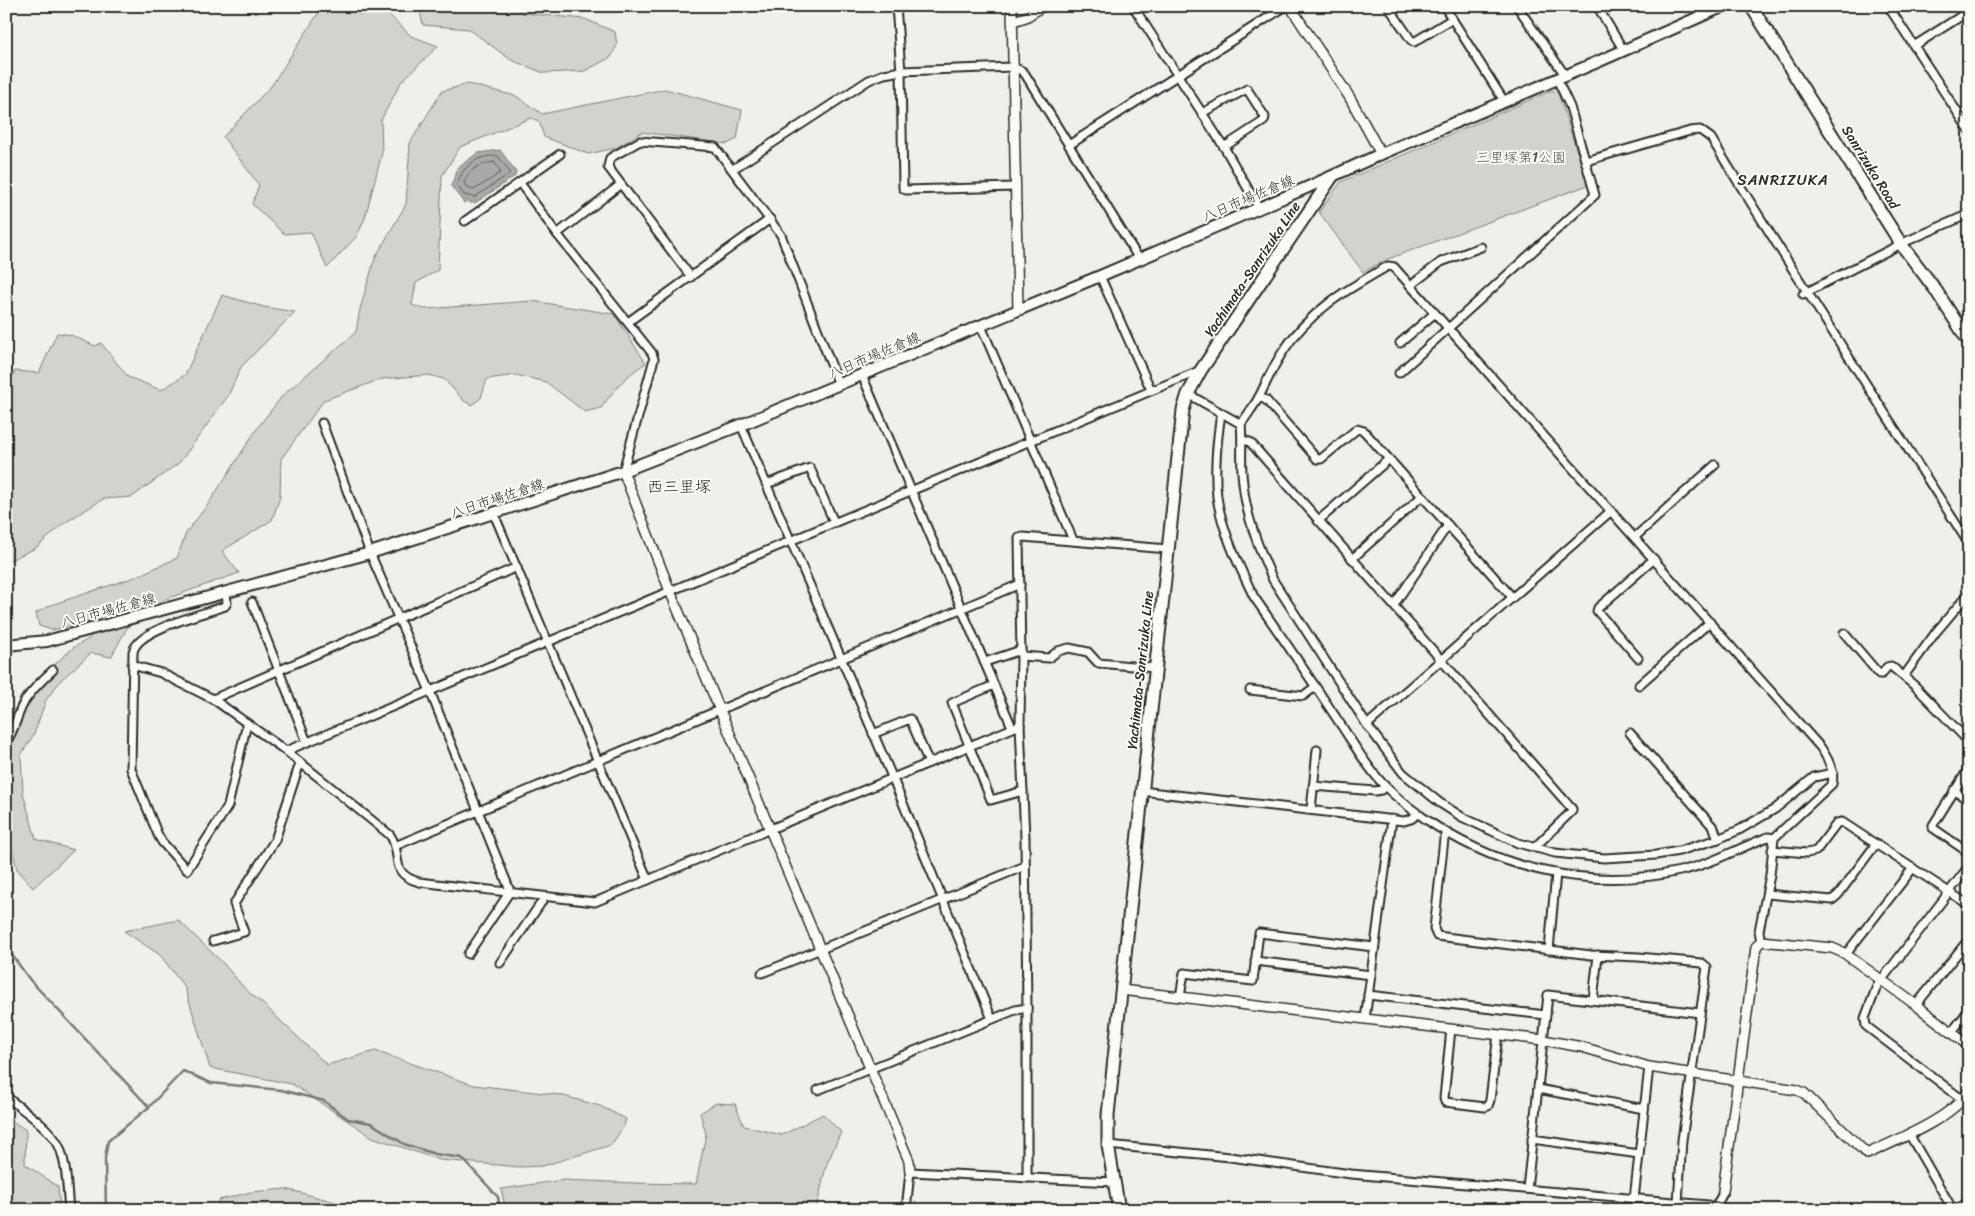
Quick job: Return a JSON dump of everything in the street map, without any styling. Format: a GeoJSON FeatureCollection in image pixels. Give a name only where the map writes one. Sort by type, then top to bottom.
{"type":"FeatureCollection","features":[{"type":"Feature","properties":{"kind":"main road","name":"八日市場佐倉線"},"geometry":{"type":"LineString","coordinates":[[6,645],[46,641],[370,553],[623,471],[741,425],[1100,276],[1624,51],[1724,6]]}},
{"type":"Feature","properties":{"kind":"main road","name":"Sanrizuka Road"},"geometry":{"type":"LineString","coordinates":[[1750,6],[1901,244],[1935,289],[1969,342]]}},
{"type":"Feature","properties":{"kind":"main road","name":"Yachimata-Sanrizuka Line"},"geometry":{"type":"LineString","coordinates":[[1119,1210],[1108,1144],[1108,1115],[1181,424],[1188,394],[1201,370],[1332,177]]}},
{"type":"Feature","properties":{"kind":"street"},"geometry":{"type":"LineString","coordinates":[[896,6],[901,71],[903,188],[906,190],[1015,187]]}},
{"type":"Feature","properties":{"kind":"street"},"geometry":{"type":"LineString","coordinates":[[1012,6],[1018,310]]}},
{"type":"Feature","properties":{"kind":"street"},"geometry":{"type":"LineString","coordinates":[[1013,21],[1026,17],[1043,6]]}},
{"type":"Feature","properties":{"kind":"street"},"geometry":{"type":"LineString","coordinates":[[1133,6],[1224,147],[1259,208]]}},
{"type":"Feature","properties":{"kind":"street"},"geometry":{"type":"LineString","coordinates":[[1069,145],[1286,6]]}},
{"type":"Feature","properties":{"kind":"street"},"geometry":{"type":"LineString","coordinates":[[1290,6],[1350,98],[1381,154]]}},
{"type":"Feature","properties":{"kind":"street"},"geometry":{"type":"LineString","coordinates":[[1388,6],[1410,40],[1414,42],[1452,18]]}},
{"type":"Feature","properties":{"kind":"street"},"geometry":{"type":"LineString","coordinates":[[1444,6],[1504,101]]}},
{"type":"Feature","properties":{"kind":"street"},"geometry":{"type":"LineString","coordinates":[[1399,373],[1593,198],[1595,193],[1561,77],[1517,6]]}},
{"type":"Feature","properties":{"kind":"street"},"geometry":{"type":"LineString","coordinates":[[1597,6],[1624,51]]}},
{"type":"Feature","properties":{"kind":"street"},"geometry":{"type":"LineString","coordinates":[[1888,6],[1968,127]]}},
{"type":"Feature","properties":{"kind":"street"},"geometry":{"type":"LineString","coordinates":[[1914,46],[1969,11]]}},
{"type":"Feature","properties":{"kind":"street"},"geometry":{"type":"LineString","coordinates":[[733,169],[869,80],[884,74],[901,71],[1013,67],[1025,74],[1139,259]]}},
{"type":"Feature","properties":{"kind":"street"},"geometry":{"type":"LineString","coordinates":[[1202,113],[1246,89],[1265,117],[1264,121],[1224,147]]}},
{"type":"Feature","properties":{"kind":"street"},"geometry":{"type":"LineString","coordinates":[[1586,161],[1690,131],[1703,131],[1711,138],[1805,293],[1969,544]]}},
{"type":"Feature","properties":{"kind":"street"},"geometry":{"type":"LineString","coordinates":[[691,277],[608,167],[610,158],[640,141],[715,147],[733,169],[781,235],[838,385]]}},
{"type":"Feature","properties":{"kind":"street"},"geometry":{"type":"LineString","coordinates":[[465,221],[560,154]]}},
{"type":"Feature","properties":{"kind":"street"},"geometry":{"type":"LineString","coordinates":[[520,184],[557,234],[652,353],[654,359],[623,471],[670,591],[909,1161],[910,1172],[906,1210]]}},
{"type":"Feature","properties":{"kind":"street"},"geometry":{"type":"LineString","coordinates":[[557,234],[620,185]]}},
{"type":"Feature","properties":{"kind":"street"},"geometry":{"type":"LineString","coordinates":[[1805,293],[1901,244],[1969,214]]}},
{"type":"Feature","properties":{"kind":"street"},"geometry":{"type":"LineString","coordinates":[[628,322],[770,219]]}},
{"type":"Feature","properties":{"kind":"street"},"geometry":{"type":"LineString","coordinates":[[1411,285],[1441,262],[1481,247]]}},
{"type":"Feature","properties":{"kind":"street"},"geometry":{"type":"LineString","coordinates":[[1221,413],[1216,448],[1218,497],[1222,517],[1236,558],[1254,597],[1371,770],[1385,786],[1418,814],[1446,834],[1476,850],[1522,866],[1556,874],[1620,878],[1659,875],[1699,866],[1730,855],[1763,839],[1774,838],[1830,787],[1833,781],[1833,774],[1828,759],[1821,748],[1411,285],[1394,267],[1388,266],[1326,303],[1283,352],[1271,370],[1259,397],[1241,424],[1242,465],[1245,498],[1250,520],[1273,580],[1367,725],[1403,773],[1440,803],[1481,828],[1518,843],[1581,856],[1634,857],[1679,851],[1718,839],[1764,816],[1814,777],[1833,774]]}},
{"type":"Feature","properties":{"kind":"street"},"geometry":{"type":"LineString","coordinates":[[1100,276],[1151,390]]}},
{"type":"Feature","properties":{"kind":"street"},"geometry":{"type":"LineString","coordinates":[[1400,344],[1435,313]]}},
{"type":"Feature","properties":{"kind":"street"},"geometry":{"type":"LineString","coordinates":[[981,326],[1073,540]]}},
{"type":"Feature","properties":{"kind":"street"},"geometry":{"type":"LineString","coordinates":[[286,751],[1201,370]]}},
{"type":"Feature","properties":{"kind":"street"},"geometry":{"type":"LineString","coordinates":[[862,375],[994,685],[1016,726]]}},
{"type":"Feature","properties":{"kind":"street"},"geometry":{"type":"LineString","coordinates":[[1188,394],[1241,424]]}},
{"type":"Feature","properties":{"kind":"street"},"geometry":{"type":"LineString","coordinates":[[1259,397],[1266,400],[1317,459],[1321,459],[1356,430],[1364,431],[1512,597]]}},
{"type":"Feature","properties":{"kind":"street"},"geometry":{"type":"LineString","coordinates":[[322,423],[370,553],[430,690],[509,888],[509,893],[468,954]]}},
{"type":"Feature","properties":{"kind":"street"},"geometry":{"type":"LineString","coordinates":[[741,425],[893,778],[992,1019]]}},
{"type":"Feature","properties":{"kind":"street"},"geometry":{"type":"LineString","coordinates":[[1242,440],[1250,442],[1572,809],[1536,848]]}},
{"type":"Feature","properties":{"kind":"street"},"geometry":{"type":"LineString","coordinates":[[1318,520],[1389,459]]}},
{"type":"Feature","properties":{"kind":"street"},"geometry":{"type":"LineString","coordinates":[[1635,537],[1715,465]]}},
{"type":"Feature","properties":{"kind":"street"},"geometry":{"type":"LineString","coordinates":[[767,484],[810,468],[834,522]]}},
{"type":"Feature","properties":{"kind":"street"},"geometry":{"type":"LineString","coordinates":[[1352,559],[1422,496]]}},
{"type":"Feature","properties":{"kind":"street"},"geometry":{"type":"LineString","coordinates":[[1367,725],[1611,511]]}},
{"type":"Feature","properties":{"kind":"street"},"geometry":{"type":"LineString","coordinates":[[494,514],[648,880]]}},
{"type":"Feature","properties":{"kind":"street"},"geometry":{"type":"LineString","coordinates":[[1394,605],[1448,525]]}},
{"type":"Feature","properties":{"kind":"street"},"geometry":{"type":"LineString","coordinates":[[1027,1178],[1025,866],[1022,791],[1016,726],[1021,653],[1019,538],[1073,540],[1168,549]]}},
{"type":"Feature","properties":{"kind":"street"},"geometry":{"type":"LineString","coordinates":[[1638,658],[1596,611],[1654,559]]}},
{"type":"Feature","properties":{"kind":"street"},"geometry":{"type":"LineString","coordinates":[[213,700],[517,567]]}},
{"type":"Feature","properties":{"kind":"street"},"geometry":{"type":"LineString","coordinates":[[395,846],[961,607],[1020,584]]}},
{"type":"Feature","properties":{"kind":"street"},"geometry":{"type":"LineString","coordinates":[[226,593],[227,603],[225,606],[162,628],[138,642],[134,648],[132,665],[131,769],[158,835],[187,870],[228,806],[247,723]]}},
{"type":"Feature","properties":{"kind":"street"},"geometry":{"type":"LineString","coordinates":[[1904,676],[1936,632],[1969,593]]}},
{"type":"Feature","properties":{"kind":"street"},"geometry":{"type":"LineString","coordinates":[[252,602],[307,742]]}},
{"type":"Feature","properties":{"kind":"street"},"geometry":{"type":"LineString","coordinates":[[1639,685],[1710,622]]}},
{"type":"Feature","properties":{"kind":"street"},"geometry":{"type":"LineString","coordinates":[[1844,633],[1879,674],[1882,674],[1890,666],[1904,676],[1969,742]]}},
{"type":"Feature","properties":{"kind":"street"},"geometry":{"type":"LineString","coordinates":[[985,662],[1021,653],[1049,658],[1058,651],[1069,648],[1088,652],[1098,663],[1155,668]]}},
{"type":"Feature","properties":{"kind":"street"},"geometry":{"type":"LineString","coordinates":[[132,665],[161,673],[213,700],[286,751],[390,836],[395,846],[399,870],[407,878],[419,882],[594,902],[1016,726]]}},
{"type":"Feature","properties":{"kind":"street"},"geometry":{"type":"LineString","coordinates":[[6,742],[26,698],[53,670]]}},
{"type":"Feature","properties":{"kind":"street"},"geometry":{"type":"LineString","coordinates":[[994,685],[952,703],[991,800],[1022,791]]}},
{"type":"Feature","properties":{"kind":"street"},"geometry":{"type":"LineString","coordinates":[[1250,690],[1303,696],[1315,686]]}},
{"type":"Feature","properties":{"kind":"street"},"geometry":{"type":"LineString","coordinates":[[874,734],[910,719],[929,763]]}},
{"type":"Feature","properties":{"kind":"street"},"geometry":{"type":"LineString","coordinates":[[1630,733],[1714,828],[1718,839]]}},
{"type":"Feature","properties":{"kind":"street"},"geometry":{"type":"LineString","coordinates":[[1311,810],[1317,750]]}},
{"type":"Feature","properties":{"kind":"street"},"geometry":{"type":"LineString","coordinates":[[213,941],[244,932],[234,904],[275,840],[300,763]]}},
{"type":"Feature","properties":{"kind":"street"},"geometry":{"type":"LineString","coordinates":[[1969,768],[1933,826],[1933,828],[1969,853]]}},
{"type":"Feature","properties":{"kind":"street"},"geometry":{"type":"LineString","coordinates":[[1313,786],[1375,791],[1381,790],[1385,786]]}},
{"type":"Feature","properties":{"kind":"street"},"geometry":{"type":"LineString","coordinates":[[1954,790],[1969,800]]}},
{"type":"Feature","properties":{"kind":"street"},"geometry":{"type":"LineString","coordinates":[[1141,791],[1408,821],[1418,814]]}},
{"type":"Feature","properties":{"kind":"street"},"geometry":{"type":"LineString","coordinates":[[1364,1019],[1392,819]]}},
{"type":"Feature","properties":{"kind":"street"},"geometry":{"type":"LineString","coordinates":[[1772,850],[1807,853],[1816,851],[1840,821],[1969,905]]}},
{"type":"Feature","properties":{"kind":"street"},"geometry":{"type":"LineString","coordinates":[[1446,834],[1434,929],[1437,936],[1549,950],[1702,964],[1708,970],[1700,1012],[1682,1140],[1678,1203]]}},
{"type":"Feature","properties":{"kind":"street"},"geometry":{"type":"LineString","coordinates":[[1761,941],[1759,931],[1767,894],[1774,838]]}},
{"type":"Feature","properties":{"kind":"street"},"geometry":{"type":"LineString","coordinates":[[1767,894],[1832,900],[1838,895],[1876,844]]}},
{"type":"Feature","properties":{"kind":"street"},"geometry":{"type":"LineString","coordinates":[[762,973],[1025,866]]}},
{"type":"Feature","properties":{"kind":"street"},"geometry":{"type":"LineString","coordinates":[[1963,1100],[1866,1026],[1865,1018],[1874,992],[1881,980],[1969,866]]}},
{"type":"Feature","properties":{"kind":"street"},"geometry":{"type":"LineString","coordinates":[[1846,954],[1913,868]]}},
{"type":"Feature","properties":{"kind":"street"},"geometry":{"type":"LineString","coordinates":[[1549,950],[1556,874]]}},
{"type":"Feature","properties":{"kind":"street"},"geometry":{"type":"LineString","coordinates":[[500,963],[545,897]]}},
{"type":"Feature","properties":{"kind":"street"},"geometry":{"type":"LineString","coordinates":[[1180,997],[1184,973],[1253,981],[1259,933],[1374,946]]}},
{"type":"Feature","properties":{"kind":"street"},"geometry":{"type":"LineString","coordinates":[[1916,1005],[1969,939]]}},
{"type":"Feature","properties":{"kind":"street"},"geometry":{"type":"LineString","coordinates":[[1761,941],[1832,948],[1846,954],[1969,1046]]}},
{"type":"Feature","properties":{"kind":"street"},"geometry":{"type":"LineString","coordinates":[[1108,1144],[1230,1157],[1351,1174],[1708,1205],[1714,1209],[1723,1191],[1756,947],[1761,941]]}},
{"type":"Feature","properties":{"kind":"street"},"geometry":{"type":"LineString","coordinates":[[1593,1000],[1598,955]]}},
{"type":"Feature","properties":{"kind":"street"},"geometry":{"type":"LineString","coordinates":[[1256,961],[1371,975]]}},
{"type":"Feature","properties":{"kind":"street"},"geometry":{"type":"LineString","coordinates":[[1121,990],[1543,1040],[1582,1047],[1649,1068],[1782,1086],[1804,1094],[1867,1154],[1909,1134],[1954,1108],[1969,1091]]}},
{"type":"Feature","properties":{"kind":"street"},"geometry":{"type":"LineString","coordinates":[[1368,995],[1546,1015]]}},
{"type":"Feature","properties":{"kind":"street"},"geometry":{"type":"LineString","coordinates":[[1527,1189],[1548,995],[1700,1012]]}},
{"type":"Feature","properties":{"kind":"street"},"geometry":{"type":"LineString","coordinates":[[818,1090],[1014,1010],[1027,1008]]}},
{"type":"Feature","properties":{"kind":"street"},"geometry":{"type":"LineString","coordinates":[[1951,1033],[1969,1010]]}},
{"type":"Feature","properties":{"kind":"street"},"geometry":{"type":"LineString","coordinates":[[1451,1029],[1445,1102],[1488,1106],[1498,1035]]}},
{"type":"Feature","properties":{"kind":"street"},"geometry":{"type":"LineString","coordinates":[[1634,1199],[1649,1068]]}},
{"type":"Feature","properties":{"kind":"street"},"geometry":{"type":"LineString","coordinates":[[1538,1089],[1644,1109]]}},
{"type":"Feature","properties":{"kind":"street"},"geometry":{"type":"LineString","coordinates":[[6,1096],[46,1129],[58,1145],[64,1167],[69,1210]]}},
{"type":"Feature","properties":{"kind":"street"},"geometry":{"type":"LineString","coordinates":[[1909,1134],[1954,1210],[1969,1202]]}},
{"type":"Feature","properties":{"kind":"street"},"geometry":{"type":"LineString","coordinates":[[1532,1139],[1639,1154]]}},
{"type":"Feature","properties":{"kind":"street"},"geometry":{"type":"LineString","coordinates":[[910,1172],[1114,1182]]}},
{"type":"Feature","properties":{"kind":"green space"},"geometry":{"type":"Polygon","coordinates":[[[323,6],[380,6],[411,36],[438,46],[401,82],[381,120],[382,153],[365,218],[357,236],[327,268],[311,232],[284,234],[252,204],[259,185],[223,137],[272,85],[323,6]]]}},
{"type":"Feature","properties":{"kind":"green space"},"geometry":{"type":"Polygon","coordinates":[[[419,6],[518,6],[522,13],[585,19],[615,32],[617,45],[611,57],[585,71],[544,73],[511,60],[469,29],[423,25],[419,6]]]}},
{"type":"Feature","properties":{"kind":"green space"},"geometry":{"type":"Polygon","coordinates":[[[468,84],[516,96],[542,114],[665,89],[742,110],[737,139],[727,144],[642,132],[616,148],[588,154],[544,137],[539,121],[531,118],[460,147],[442,176],[438,270],[416,283],[412,305],[424,309],[532,301],[614,314],[646,363],[621,383],[601,408],[585,412],[546,382],[516,375],[487,379],[481,398],[472,405],[464,401],[444,379],[429,375],[382,379],[324,400],[281,459],[280,497],[272,520],[222,551],[239,573],[166,599],[127,628],[111,657],[91,653],[61,680],[46,700],[34,734],[21,755],[23,793],[36,839],[74,850],[33,888],[17,869],[6,824],[6,725],[23,693],[73,648],[90,638],[89,622],[52,630],[39,626],[36,613],[51,605],[135,577],[177,558],[186,533],[209,503],[258,427],[283,395],[356,332],[360,309],[375,258],[406,204],[410,143],[442,91],[468,84]]]}},
{"type":"Feature","properties":{"kind":"green space","name":"三里塚第1公園"},"geometry":{"type":"Polygon","coordinates":[[[1553,90],[1558,93],[1588,185],[1388,259],[1363,272],[1319,212],[1341,182],[1553,90]]]}},
{"type":"Feature","properties":{"kind":"green space"},"geometry":{"type":"Polygon","coordinates":[[[222,295],[264,307],[295,312],[241,367],[228,396],[180,462],[132,497],[103,499],[63,524],[36,548],[6,562],[6,393],[15,371],[39,373],[57,333],[71,335],[95,346],[101,343],[128,377],[161,390],[185,375],[222,295]]]}},
{"type":"Feature","properties":{"kind":"green space"},"geometry":{"type":"Polygon","coordinates":[[[178,920],[223,963],[246,990],[327,1065],[375,1051],[474,1085],[560,1095],[600,1106],[626,1119],[624,1126],[611,1145],[543,1166],[520,1167],[439,1160],[372,1137],[292,1084],[210,1068],[185,988],[160,955],[124,931],[178,920]]]}},
{"type":"Feature","properties":{"kind":"green space"},"geometry":{"type":"Polygon","coordinates":[[[716,1103],[735,1104],[744,1126],[782,1135],[823,1114],[841,1132],[826,1166],[816,1210],[506,1210],[501,1189],[563,1180],[696,1184],[706,1134],[700,1113],[716,1103]]]}},
{"type":"Feature","properties":{"kind":"green space"},"geometry":{"type":"Polygon","coordinates":[[[6,1117],[26,1130],[25,1164],[58,1187],[60,1210],[6,1210],[6,1117]]]}},
{"type":"Feature","properties":{"kind":"green space"},"geometry":{"type":"Polygon","coordinates":[[[286,1189],[366,1210],[217,1210],[219,1200],[251,1192],[286,1189]]]}},
{"type":"Feature","properties":{"kind":"water"},"geometry":{"type":"Polygon","coordinates":[[[500,150],[516,172],[515,176],[475,203],[470,203],[468,200],[464,203],[451,186],[458,167],[478,153],[500,150]]]}},
{"type":"Feature","properties":{"kind":"waterway"},"geometry":{"type":"LineString","coordinates":[[6,941],[12,955],[30,980],[149,1107]]}},
{"type":"Feature","properties":{"kind":"waterway"},"geometry":{"type":"LineString","coordinates":[[106,1210],[105,1158],[108,1141],[149,1107],[183,1071],[211,1083],[281,1090],[324,1101],[348,1119],[371,1123],[404,1144],[435,1154],[462,1158],[498,1197],[500,1210]]}},
{"type":"Feature","properties":{"kind":"district","name":"SANRIZUKA"},"geometry":{"type":"Point","coordinates":[1783,180]}},
{"type":"Feature","properties":{"kind":"district","name":"西三里塚"},"geometry":{"type":"Point","coordinates":[679,486]}}]}
